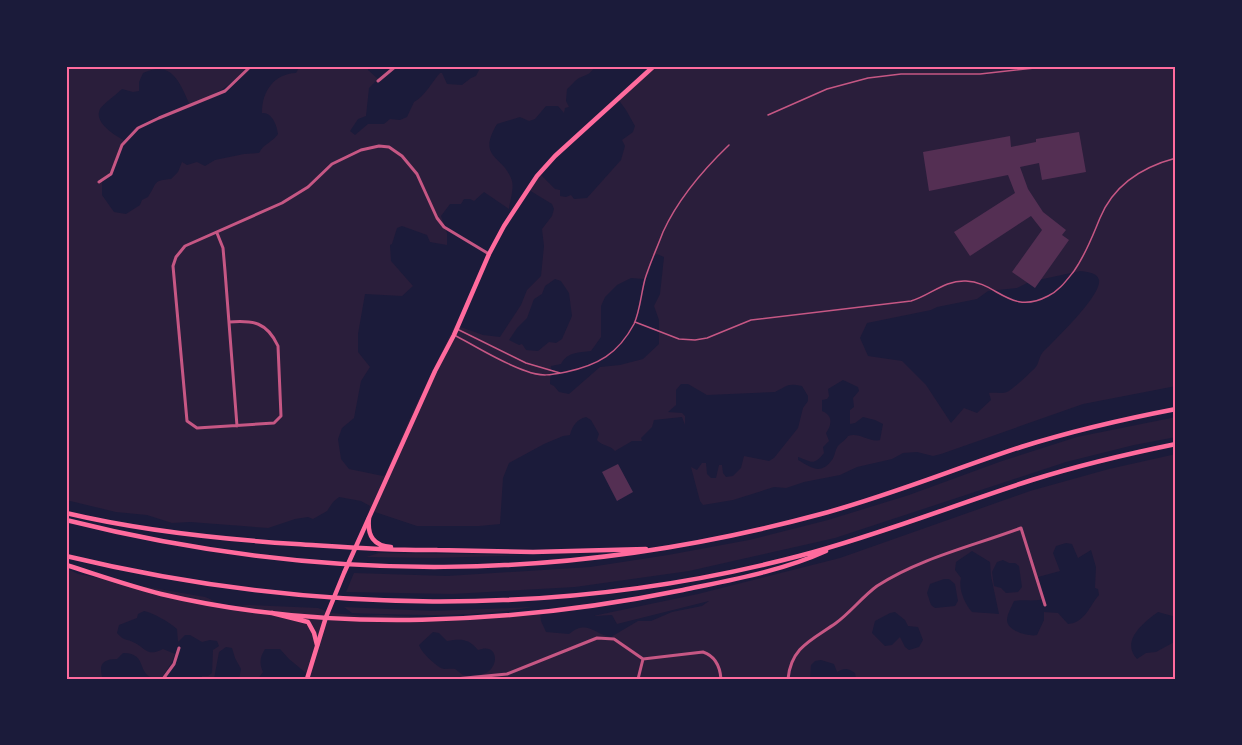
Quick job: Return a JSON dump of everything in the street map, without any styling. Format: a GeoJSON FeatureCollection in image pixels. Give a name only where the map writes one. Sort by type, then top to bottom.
{"type":"FeatureCollection","features":[{"type":"Feature","properties":{"kind":"main road"},"geometry":{"type":"LineString","coordinates":[[307,679],[326,617],[355,549],[435,371],[457,329],[489,254],[513,211],[537,176],[579,133],[654,66]]}},
{"type":"Feature","properties":{"kind":"main road"},"geometry":{"type":"LineString","coordinates":[[66,520],[131,536],[201,549],[359,566],[436,568],[581,560],[658,550],[744,534],[893,492],[1041,441],[1116,421],[1176,409]]}},
{"type":"Feature","properties":{"kind":"main road"},"geometry":{"type":"LineString","coordinates":[[66,565],[162,594],[267,611],[326,617],[457,618],[535,613],[672,592],[766,571],[1058,472],[1176,444]]}},
{"type":"Feature","properties":{"kind":"main road"},"geometry":{"type":"LineString","coordinates":[[66,513],[194,536],[355,549],[542,552],[658,550]]}},
{"type":"Feature","properties":{"kind":"main road"},"geometry":{"type":"LineString","coordinates":[[369,518],[370,534],[378,544],[388,547],[437,550]]}},
{"type":"Feature","properties":{"kind":"main road"},"geometry":{"type":"LineString","coordinates":[[66,556],[184,581],[321,598],[476,601],[610,591],[727,573],[840,545]]}},
{"type":"Feature","properties":{"kind":"main road"},"geometry":{"type":"LineString","coordinates":[[267,611],[305,621],[313,629],[317,645]]}},
{"type":"Feature","properties":{"kind":"street"},"geometry":{"type":"LineString","coordinates":[[99,182],[111,174],[122,145],[138,128],[225,91],[251,66]]}},
{"type":"Feature","properties":{"kind":"street"},"geometry":{"type":"LineString","coordinates":[[378,81],[396,66]]}},
{"type":"Feature","properties":{"kind":"street"},"geometry":{"type":"LineString","coordinates":[[229,322],[256,322],[269,332],[278,346],[281,416],[274,423],[202,429],[192,426],[187,421],[173,266],[176,257],[185,246],[282,203],[308,187],[332,164],[361,150],[379,146],[389,147],[402,156],[417,174],[437,218],[444,227],[489,254]]}},
{"type":"Feature","properties":{"kind":"street"},"geometry":{"type":"LineString","coordinates":[[217,233],[223,248],[237,426]]}},
{"type":"Feature","properties":{"kind":"street"},"geometry":{"type":"LineString","coordinates":[[788,679],[789,667],[797,652],[839,621],[875,588],[909,568],[1021,528],[1045,604]]}},
{"type":"Feature","properties":{"kind":"street"},"geometry":{"type":"LineString","coordinates":[[455,679],[507,674],[597,638],[614,639],[643,660],[703,652],[711,655],[717,663],[721,679]]}},
{"type":"Feature","properties":{"kind":"street"},"geometry":{"type":"LineString","coordinates":[[163,679],[174,664],[179,648]]}},
{"type":"Feature","properties":{"kind":"street"},"geometry":{"type":"LineString","coordinates":[[638,679],[643,660]]}},
{"type":"Feature","properties":{"kind":"lane"},"geometry":{"type":"LineString","coordinates":[[768,115],[817,93],[867,78],[901,74],[980,74],[1053,66]]}},
{"type":"Feature","properties":{"kind":"lane"},"geometry":{"type":"LineString","coordinates":[[454,335],[526,371],[549,376],[587,368],[601,361],[619,346],[635,322],[645,279],[664,229],[686,194],[712,161],[729,145]]}},
{"type":"Feature","properties":{"kind":"lane"},"geometry":{"type":"LineString","coordinates":[[635,322],[679,339],[695,340],[707,338],[752,320],[911,301],[949,282],[963,280],[988,286],[1011,300],[1028,302],[1041,299],[1055,292],[1075,269],[1091,244],[1106,206],[1125,182],[1144,168],[1176,158]]}},
{"type":"Feature","properties":{"kind":"lane"},"geometry":{"type":"LineString","coordinates":[[457,329],[526,363],[561,373]]}},
{"type":"Feature","properties":{"kind":"shaded area"},"geometry":{"type":"Polygon","coordinates":[[[66,66],[248,66],[222,90],[190,105],[174,76],[162,69],[153,69],[143,73],[139,82],[139,91],[122,89],[100,109],[102,124],[125,141],[110,176],[102,180],[102,195],[114,212],[126,214],[148,197],[158,182],[171,179],[178,172],[182,162],[187,165],[197,162],[205,166],[215,160],[259,153],[278,134],[271,117],[262,113],[267,91],[276,80],[296,73],[300,66],[369,66],[368,70],[378,79],[369,88],[366,116],[358,119],[350,131],[355,135],[368,124],[384,124],[390,119],[400,120],[407,117],[414,102],[425,93],[440,73],[447,84],[462,85],[476,76],[481,66],[596,66],[567,89],[566,101],[569,107],[565,108],[564,113],[558,106],[546,106],[535,119],[529,121],[520,117],[497,124],[489,144],[490,151],[512,181],[509,209],[484,192],[474,201],[464,199],[461,204],[450,204],[441,216],[447,233],[447,245],[430,242],[427,235],[402,226],[397,228],[390,245],[391,261],[413,286],[402,296],[365,294],[358,334],[358,352],[370,367],[361,381],[354,418],[342,428],[338,439],[341,459],[349,469],[383,476],[455,325],[483,335],[500,337],[521,305],[527,290],[541,276],[544,246],[542,229],[552,216],[554,209],[552,204],[529,190],[540,174],[555,189],[560,190],[560,196],[571,195],[574,199],[587,198],[621,160],[625,146],[622,140],[633,132],[635,126],[618,99],[655,66],[1176,66],[1176,386],[1083,404],[941,454],[933,456],[917,452],[903,453],[892,459],[857,467],[840,475],[786,488],[774,487],[733,500],[703,505],[691,467],[697,470],[702,463],[706,463],[707,474],[711,478],[716,478],[719,465],[722,465],[726,477],[733,476],[741,468],[744,456],[769,461],[774,458],[798,428],[803,408],[808,401],[808,396],[802,386],[790,385],[775,392],[707,395],[688,384],[681,384],[676,390],[676,405],[668,412],[682,413],[685,416],[685,425],[682,417],[654,420],[652,427],[641,438],[642,441],[632,441],[615,451],[597,440],[599,434],[591,420],[586,417],[580,419],[575,423],[570,435],[544,444],[509,463],[503,478],[500,524],[417,526],[369,510],[370,506],[361,501],[339,497],[327,511],[313,519],[308,517],[295,519],[268,528],[190,522],[172,523],[147,515],[116,512],[66,500],[66,66]],[[657,254],[651,258],[649,273],[643,279],[631,278],[617,285],[605,297],[601,306],[601,337],[591,351],[570,355],[561,364],[551,366],[550,384],[559,392],[569,394],[600,367],[643,359],[659,344],[659,320],[654,306],[660,294],[664,257],[657,254]],[[1080,271],[1029,282],[1017,288],[988,291],[977,299],[867,323],[860,338],[868,356],[902,361],[926,385],[951,423],[964,408],[977,413],[991,400],[989,393],[1007,392],[1033,370],[1043,352],[1086,306],[1098,287],[1099,280],[1094,274],[1080,271]],[[555,279],[545,286],[542,294],[534,299],[527,318],[509,340],[519,345],[522,344],[526,350],[538,351],[549,342],[556,343],[562,339],[572,316],[569,293],[561,281],[555,279]],[[843,380],[828,389],[829,396],[822,400],[822,411],[830,418],[826,433],[829,441],[823,447],[824,453],[814,461],[798,457],[798,460],[815,469],[828,465],[838,446],[848,436],[857,435],[876,441],[880,440],[883,424],[863,417],[850,424],[850,410],[854,407],[853,398],[859,391],[858,387],[843,380]]]}},
{"type":"Feature","properties":{"kind":"shaded area"},"geometry":{"type":"Polygon","coordinates":[[[1176,417],[1176,437],[1066,462],[835,538],[689,571],[575,587],[452,594],[346,592],[354,573],[447,576],[590,567],[749,540],[828,520],[909,495],[1077,437],[1176,417]]]}},
{"type":"Feature","properties":{"kind":"shaded area"},"geometry":{"type":"Polygon","coordinates":[[[1176,454],[1176,617],[1158,612],[1136,632],[1131,645],[1132,652],[1137,659],[1176,641],[1176,679],[856,679],[853,671],[846,669],[837,672],[834,664],[821,660],[811,665],[810,679],[304,679],[306,673],[280,649],[265,649],[261,660],[263,672],[258,679],[239,679],[241,669],[232,648],[226,647],[219,652],[214,679],[201,679],[202,676],[212,673],[213,650],[219,646],[217,641],[202,642],[190,635],[185,635],[178,642],[177,629],[161,618],[144,611],[138,614],[137,618],[119,625],[117,633],[122,638],[150,652],[163,649],[175,654],[161,679],[147,675],[137,657],[123,653],[117,659],[108,660],[102,664],[103,679],[66,679],[66,568],[78,574],[132,587],[147,587],[205,597],[219,607],[250,605],[318,608],[331,613],[365,616],[436,618],[540,613],[546,632],[569,634],[586,628],[611,637],[638,621],[651,621],[672,612],[702,606],[709,601],[617,624],[612,615],[593,616],[698,594],[840,558],[1030,491],[1109,469],[1176,454]],[[1066,543],[1056,546],[1053,553],[1060,571],[1038,577],[1043,599],[1014,601],[1007,620],[1014,630],[1037,635],[1044,620],[1044,612],[1058,613],[1068,624],[1074,623],[1083,617],[1099,595],[1098,589],[1095,588],[1096,567],[1091,550],[1078,558],[1072,544],[1066,543]],[[972,551],[956,562],[955,570],[961,578],[960,587],[972,612],[999,614],[990,562],[972,551]],[[1003,560],[997,562],[992,572],[994,586],[1006,593],[1018,592],[1022,587],[1019,566],[1003,560]],[[944,579],[930,584],[927,593],[931,605],[935,608],[955,606],[958,601],[955,584],[949,579],[944,579]],[[895,612],[875,621],[872,633],[885,646],[892,645],[900,637],[909,650],[919,647],[923,640],[918,627],[908,626],[905,620],[895,612]],[[433,632],[419,645],[441,668],[455,669],[465,676],[486,673],[495,661],[495,656],[490,649],[478,650],[464,640],[447,641],[439,633],[433,632]]]}},
{"type":"Feature","properties":{"kind":"shaded area"},"geometry":{"type":"Polygon","coordinates":[[[379,553],[531,555],[433,558],[366,557],[379,553]]]}},
{"type":"Feature","properties":{"kind":"shaded area"},"geometry":{"type":"Polygon","coordinates":[[[344,607],[434,611],[533,607],[488,613],[420,615],[352,613],[344,607]]]}},
{"type":"Feature","properties":{"kind":"building"},"geometry":{"type":"Polygon","coordinates":[[[1079,132],[1086,172],[1042,180],[1039,163],[1020,167],[1028,189],[1043,212],[1066,230],[1062,235],[1069,240],[1035,288],[1012,272],[1042,230],[1031,216],[970,256],[954,232],[1015,193],[1008,175],[929,191],[923,152],[1010,136],[1011,147],[1036,142],[1036,139],[1079,132]]]}},
{"type":"Feature","properties":{"kind":"building"},"geometry":{"type":"Polygon","coordinates":[[[618,464],[633,492],[617,501],[602,472],[618,464]]]}}]}
